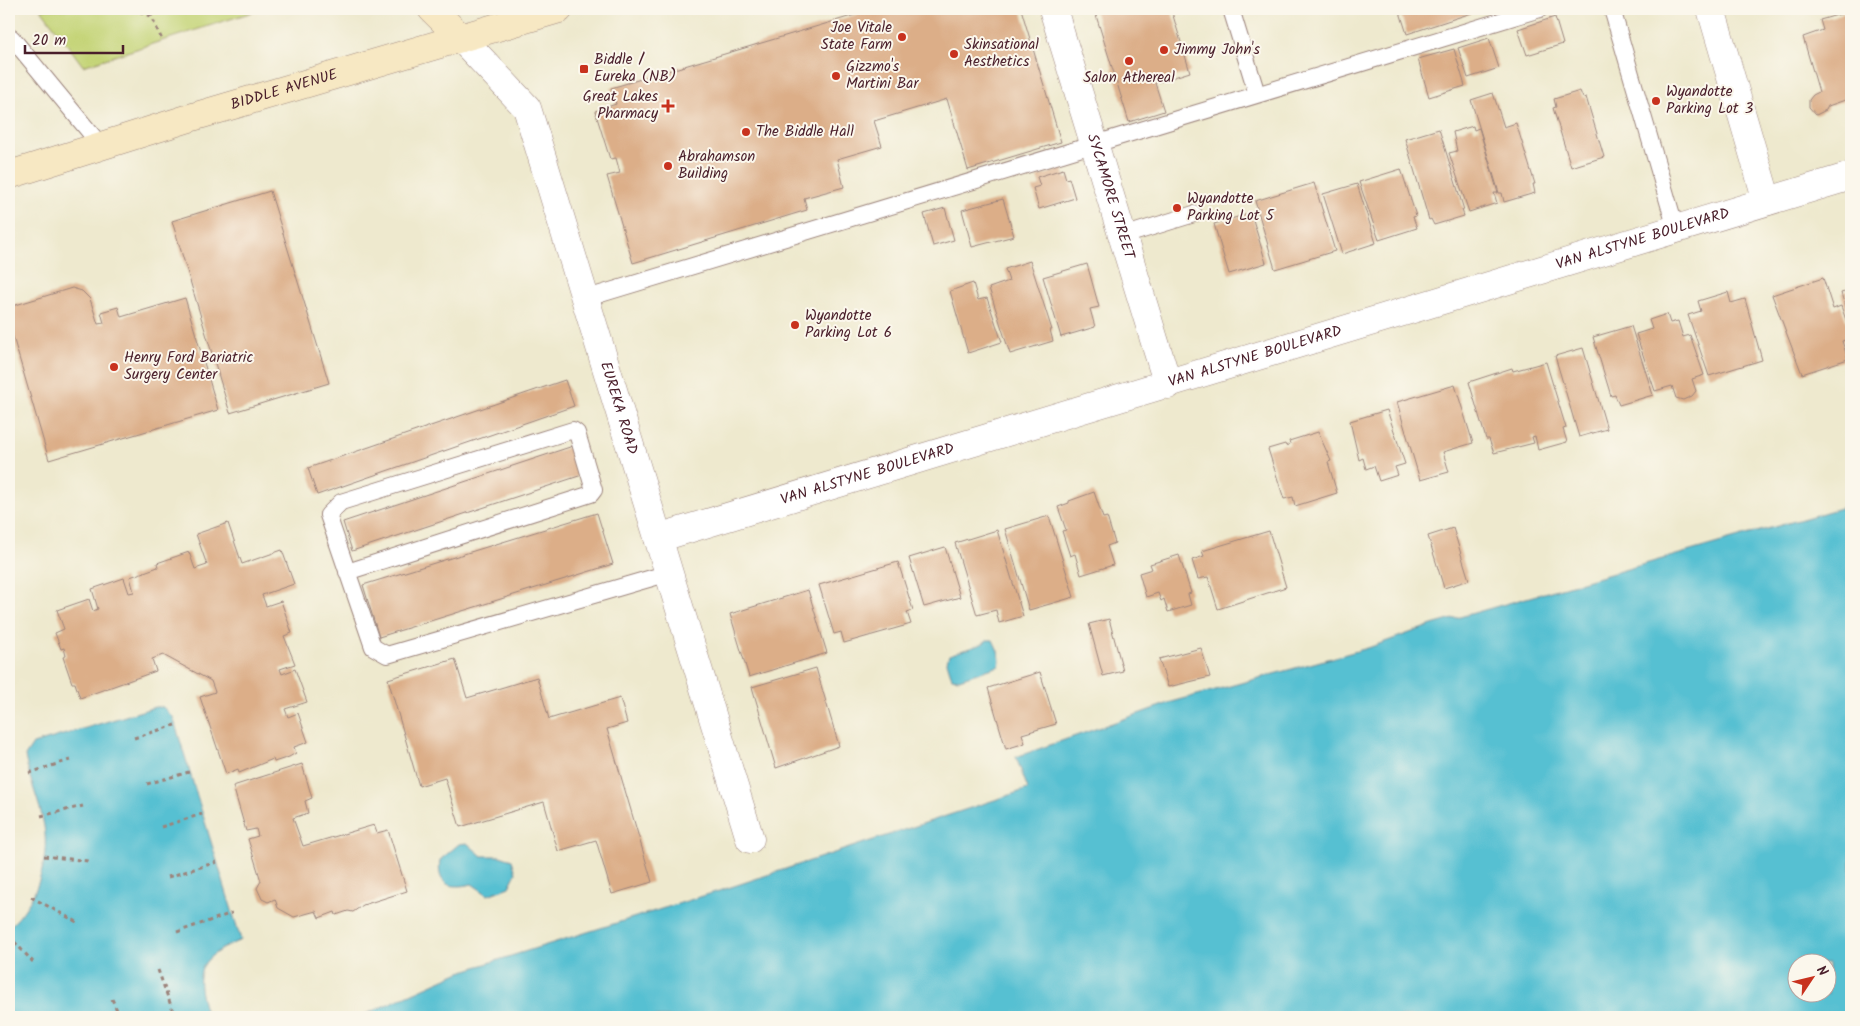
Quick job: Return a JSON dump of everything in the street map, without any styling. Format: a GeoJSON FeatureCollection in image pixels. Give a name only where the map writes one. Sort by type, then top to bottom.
{"type":"FeatureCollection","features":[{"type":"Feature","properties":{"kind":"main road","name":"EUREKA ROAD"},"geometry":{"type":"LineString","coordinates":[[432,9],[461,38]]}},
{"type":"Feature","properties":{"kind":"main road","name":"BIDDLE AVENUE"},"geometry":{"type":"LineString","coordinates":[[9,175],[559,9]]}},
{"type":"Feature","properties":{"kind":"street","name":"SYCAMORE STREET"},"geometry":{"type":"LineString","coordinates":[[1053,9],[1168,385]]}},
{"type":"Feature","properties":{"kind":"street"},"geometry":{"type":"LineString","coordinates":[[1711,9],[1768,201]]}},
{"type":"Feature","properties":{"kind":"street","name":"EUREKA ROAD"},"geometry":{"type":"LineString","coordinates":[[461,38],[527,108],[750,839]]}},
{"type":"Feature","properties":{"kind":"street","name":"VAN ALSTYNE BOULEVARD"},"geometry":{"type":"LineString","coordinates":[[658,538],[1168,385],[1851,176]]}},
{"type":"Feature","properties":{"kind":"lane"},"geometry":{"type":"LineString","coordinates":[[1231,9],[1257,94]]}},
{"type":"Feature","properties":{"kind":"lane"},"geometry":{"type":"LineString","coordinates":[[584,299],[1540,9]]}},
{"type":"Feature","properties":{"kind":"lane"},"geometry":{"type":"LineString","coordinates":[[1612,9],[1676,229]]}},
{"type":"Feature","properties":{"kind":"lane"},"geometry":{"type":"LineString","coordinates":[[12,38],[102,147]]}},
{"type":"Feature","properties":{"kind":"lane"},"geometry":{"type":"LineString","coordinates":[[1123,236],[1194,214]]}},
{"type":"Feature","properties":{"kind":"lane"},"geometry":{"type":"LineString","coordinates":[[347,572],[591,494],[594,490],[577,432],[573,430],[341,502],[328,515],[347,572],[372,646],[387,655],[669,573]]}},
{"type":"Feature","properties":{"kind":"path"},"geometry":{"type":"LineString","coordinates":[[133,9],[151,16],[164,42]]}},
{"type":"Feature","properties":{"kind":"path"},"geometry":{"type":"LineString","coordinates":[[151,16],[155,9]]}},
{"type":"Feature","properties":{"kind":"path"},"geometry":{"type":"LineString","coordinates":[[134,738],[175,725]]}},
{"type":"Feature","properties":{"kind":"path"},"geometry":{"type":"LineString","coordinates":[[29,773],[70,760]]}},
{"type":"Feature","properties":{"kind":"path"},"geometry":{"type":"LineString","coordinates":[[147,784],[189,772]]}},
{"type":"Feature","properties":{"kind":"path"},"geometry":{"type":"LineString","coordinates":[[41,816],[83,806]]}},
{"type":"Feature","properties":{"kind":"path"},"geometry":{"type":"LineString","coordinates":[[161,827],[202,814]]}},
{"type":"Feature","properties":{"kind":"path"},"geometry":{"type":"LineString","coordinates":[[44,856],[88,860]]}},
{"type":"Feature","properties":{"kind":"path"},"geometry":{"type":"LineString","coordinates":[[168,877],[217,862]]}},
{"type":"Feature","properties":{"kind":"path"},"geometry":{"type":"LineString","coordinates":[[32,897],[77,922]]}},
{"type":"Feature","properties":{"kind":"path"},"geometry":{"type":"LineString","coordinates":[[177,932],[232,913]]}},
{"type":"Feature","properties":{"kind":"path"},"geometry":{"type":"LineString","coordinates":[[9,936],[33,962]]}},
{"type":"Feature","properties":{"kind":"path"},"geometry":{"type":"LineString","coordinates":[[158,970],[175,1017]]}},
{"type":"Feature","properties":{"kind":"path"},"geometry":{"type":"LineString","coordinates":[[112,998],[120,1017]]}},
{"type":"Feature","properties":{"kind":"green space"},"geometry":{"type":"Polygon","coordinates":[[[41,9],[262,9],[83,66],[41,9]]]}},
{"type":"Feature","properties":{"kind":"water"},"geometry":{"type":"Polygon","coordinates":[[[1851,505],[1851,1017],[359,1017],[460,972],[722,890],[1028,789],[1016,757],[1172,702],[1368,648],[1432,625],[1851,505]]]}},
{"type":"Feature","properties":{"kind":"water"},"geometry":{"type":"Polygon","coordinates":[[[987,640],[993,640],[999,656],[999,666],[959,679],[952,678],[947,662],[949,655],[982,644],[987,640]]]}},
{"type":"Feature","properties":{"kind":"water"},"geometry":{"type":"Polygon","coordinates":[[[155,707],[163,707],[173,717],[241,940],[216,953],[208,959],[203,967],[200,975],[200,986],[206,1013],[196,1017],[9,1017],[9,927],[19,917],[34,894],[43,867],[45,853],[44,826],[25,756],[33,744],[155,707]]]}},
{"type":"Feature","properties":{"kind":"water"},"geometry":{"type":"Polygon","coordinates":[[[467,843],[482,856],[500,856],[512,860],[516,873],[509,887],[488,895],[472,884],[458,886],[447,884],[443,880],[439,869],[440,860],[459,844],[467,843]]]}},
{"type":"Feature","properties":{"kind":"building"},"geometry":{"type":"Polygon","coordinates":[[[875,9],[1021,9],[1061,142],[968,170],[947,99],[874,121],[882,146],[837,159],[844,187],[804,198],[807,210],[633,263],[607,176],[620,173],[616,158],[610,159],[595,111],[616,104],[611,88],[875,9]]]}},
{"type":"Feature","properties":{"kind":"building"},"geometry":{"type":"Polygon","coordinates":[[[1094,9],[1171,9],[1190,72],[1155,83],[1164,111],[1129,122],[1094,9]]]}},
{"type":"Feature","properties":{"kind":"building"},"geometry":{"type":"Polygon","coordinates":[[[1399,9],[1484,9],[1407,34],[1399,9]]]}},
{"type":"Feature","properties":{"kind":"building"},"geometry":{"type":"Polygon","coordinates":[[[1844,13],[1847,21],[1851,20],[1851,98],[1828,106],[1826,110],[1816,115],[1809,107],[1809,100],[1819,92],[1803,37],[1823,30],[1820,20],[1844,13]]]}},
{"type":"Feature","properties":{"kind":"building"},"geometry":{"type":"Polygon","coordinates":[[[1555,17],[1563,44],[1527,55],[1518,29],[1555,17]]]}},
{"type":"Feature","properties":{"kind":"building"},"geometry":{"type":"Polygon","coordinates":[[[1489,38],[1499,68],[1468,78],[1458,48],[1489,38]]]}},
{"type":"Feature","properties":{"kind":"building"},"geometry":{"type":"Polygon","coordinates":[[[1454,49],[1465,86],[1429,97],[1418,59],[1454,49]]]}},
{"type":"Feature","properties":{"kind":"building"},"geometry":{"type":"Polygon","coordinates":[[[1580,91],[1583,98],[1586,97],[1604,157],[1571,167],[1553,108],[1556,107],[1554,99],[1580,91]]]}},
{"type":"Feature","properties":{"kind":"building"},"geometry":{"type":"Polygon","coordinates":[[[1493,93],[1504,127],[1516,123],[1535,184],[1533,184],[1535,193],[1504,202],[1502,193],[1499,193],[1471,100],[1493,93]]]}},
{"type":"Feature","properties":{"kind":"building"},"geometry":{"type":"Polygon","coordinates":[[[1473,126],[1474,130],[1479,128],[1498,193],[1494,193],[1497,203],[1469,212],[1449,153],[1457,151],[1453,132],[1473,126]]]}},
{"type":"Feature","properties":{"kind":"building"},"geometry":{"type":"Polygon","coordinates":[[[1439,129],[1464,210],[1462,210],[1464,216],[1434,225],[1431,219],[1429,220],[1405,139],[1439,129]]]}},
{"type":"Feature","properties":{"kind":"building"},"geometry":{"type":"Polygon","coordinates":[[[1063,169],[1066,179],[1069,178],[1075,198],[1039,209],[1033,188],[1040,186],[1037,177],[1063,169]]]}},
{"type":"Feature","properties":{"kind":"building"},"geometry":{"type":"Polygon","coordinates":[[[1401,169],[1416,216],[1413,217],[1417,228],[1379,240],[1359,182],[1401,169]]]}},
{"type":"Feature","properties":{"kind":"building"},"geometry":{"type":"Polygon","coordinates":[[[1314,183],[1335,251],[1275,269],[1255,201],[1314,183]]]}},
{"type":"Feature","properties":{"kind":"building"},"geometry":{"type":"Polygon","coordinates":[[[1357,184],[1376,243],[1342,254],[1323,194],[1357,184]]]}},
{"type":"Feature","properties":{"kind":"building"},"geometry":{"type":"Polygon","coordinates":[[[270,191],[329,383],[230,413],[172,221],[270,191]]]}},
{"type":"Feature","properties":{"kind":"building"},"geometry":{"type":"Polygon","coordinates":[[[1003,199],[1014,236],[972,247],[962,210],[1003,199]]]}},
{"type":"Feature","properties":{"kind":"building"},"geometry":{"type":"Polygon","coordinates":[[[945,208],[954,240],[933,246],[924,214],[945,208]]]}},
{"type":"Feature","properties":{"kind":"building"},"geometry":{"type":"Polygon","coordinates":[[[1251,213],[1266,263],[1229,274],[1214,224],[1251,213]]]}},
{"type":"Feature","properties":{"kind":"building"},"geometry":{"type":"Polygon","coordinates":[[[1030,261],[1052,330],[1050,330],[1053,341],[1010,354],[989,288],[1009,281],[1005,269],[1030,261]]]}},
{"type":"Feature","properties":{"kind":"building"},"geometry":{"type":"Polygon","coordinates":[[[1087,264],[1099,307],[1090,309],[1095,327],[1061,337],[1043,277],[1087,264]]]}},
{"type":"Feature","properties":{"kind":"building"},"geometry":{"type":"Polygon","coordinates":[[[1823,278],[1833,309],[1841,306],[1851,334],[1851,338],[1842,341],[1848,359],[1802,374],[1772,295],[1823,278]]]}},
{"type":"Feature","properties":{"kind":"building"},"geometry":{"type":"Polygon","coordinates":[[[973,283],[978,300],[987,298],[1002,342],[968,353],[950,291],[973,283]]]}},
{"type":"Feature","properties":{"kind":"building","name":"Henry Ford Bariatric Surgery Center"},"geometry":{"type":"Polygon","coordinates":[[[72,288],[82,291],[90,299],[98,324],[104,323],[101,312],[118,307],[121,317],[185,298],[218,410],[49,460],[9,323],[9,307],[72,288]]]}},
{"type":"Feature","properties":{"kind":"building"},"geometry":{"type":"Polygon","coordinates":[[[1851,290],[1851,326],[1841,293],[1851,290]]]}},
{"type":"Feature","properties":{"kind":"building"},"geometry":{"type":"Polygon","coordinates":[[[1728,292],[1731,303],[1745,299],[1762,360],[1709,376],[1688,315],[1701,311],[1698,301],[1728,292]]]}},
{"type":"Feature","properties":{"kind":"building"},"geometry":{"type":"Polygon","coordinates":[[[1667,314],[1670,323],[1678,321],[1683,337],[1690,335],[1704,375],[1692,379],[1696,391],[1692,396],[1683,400],[1676,398],[1672,386],[1655,391],[1636,334],[1652,329],[1649,320],[1667,314]]]}},
{"type":"Feature","properties":{"kind":"building"},"geometry":{"type":"Polygon","coordinates":[[[1631,326],[1653,395],[1619,405],[1615,395],[1611,396],[1593,337],[1631,326]]]}},
{"type":"Feature","properties":{"kind":"building"},"geometry":{"type":"Polygon","coordinates":[[[1583,348],[1607,429],[1579,437],[1555,356],[1583,348]]]}},
{"type":"Feature","properties":{"kind":"building"},"geometry":{"type":"Polygon","coordinates":[[[1546,362],[1566,428],[1563,429],[1567,442],[1538,450],[1535,436],[1532,437],[1534,443],[1494,453],[1489,439],[1486,439],[1469,382],[1512,368],[1513,371],[1546,362]]]}},
{"type":"Feature","properties":{"kind":"building"},"geometry":{"type":"Polygon","coordinates":[[[565,380],[574,406],[317,495],[308,468],[565,380]]]}},
{"type":"Feature","properties":{"kind":"building"},"geometry":{"type":"Polygon","coordinates":[[[1455,385],[1473,443],[1443,452],[1449,472],[1420,480],[1397,402],[1455,385]]]}},
{"type":"Feature","properties":{"kind":"building"},"geometry":{"type":"Polygon","coordinates":[[[1387,410],[1405,464],[1395,467],[1398,475],[1379,481],[1374,466],[1366,469],[1363,458],[1359,460],[1350,421],[1387,410]]]}},
{"type":"Feature","properties":{"kind":"building"},"geometry":{"type":"Polygon","coordinates":[[[1318,432],[1331,461],[1328,462],[1337,493],[1295,506],[1293,497],[1284,499],[1268,449],[1285,444],[1286,446],[1290,444],[1289,441],[1318,432]]]}},
{"type":"Feature","properties":{"kind":"building"},"geometry":{"type":"Polygon","coordinates":[[[576,445],[585,474],[352,551],[343,522],[576,445]]]}},
{"type":"Feature","properties":{"kind":"building"},"geometry":{"type":"Polygon","coordinates":[[[1094,492],[1103,518],[1107,517],[1115,543],[1107,546],[1113,565],[1081,575],[1075,554],[1070,556],[1062,531],[1066,530],[1058,507],[1094,492]]]}},
{"type":"Feature","properties":{"kind":"building"},"geometry":{"type":"Polygon","coordinates":[[[597,513],[613,564],[379,637],[363,585],[597,513]]]}},
{"type":"Feature","properties":{"kind":"building"},"geometry":{"type":"Polygon","coordinates":[[[1049,516],[1074,597],[1029,610],[1005,529],[1049,516]]]}},
{"type":"Feature","properties":{"kind":"building"},"geometry":{"type":"Polygon","coordinates":[[[228,523],[242,564],[282,550],[294,584],[262,595],[266,606],[281,601],[292,633],[284,636],[295,664],[280,669],[282,674],[295,669],[307,702],[285,709],[288,717],[298,713],[308,742],[294,747],[296,753],[289,757],[274,762],[273,759],[239,773],[238,769],[226,774],[200,697],[215,692],[211,681],[163,655],[152,659],[156,671],[80,698],[75,683],[72,683],[63,657],[66,656],[64,648],[61,649],[55,633],[64,629],[57,610],[89,599],[93,611],[98,609],[92,589],[124,578],[129,593],[134,592],[130,577],[158,567],[157,563],[189,552],[195,569],[207,565],[196,534],[228,523]]]}},
{"type":"Feature","properties":{"kind":"building"},"geometry":{"type":"Polygon","coordinates":[[[1453,528],[1469,580],[1444,588],[1428,536],[1453,528]]]}},
{"type":"Feature","properties":{"kind":"building"},"geometry":{"type":"Polygon","coordinates":[[[997,530],[1023,616],[999,623],[996,610],[977,615],[955,543],[997,530]]]}},
{"type":"Feature","properties":{"kind":"building"},"geometry":{"type":"Polygon","coordinates":[[[1269,531],[1286,587],[1218,609],[1208,577],[1198,579],[1192,560],[1204,556],[1202,551],[1269,531]]]}},
{"type":"Feature","properties":{"kind":"building"},"geometry":{"type":"Polygon","coordinates":[[[945,547],[960,597],[924,607],[909,558],[945,547]]]}},
{"type":"Feature","properties":{"kind":"building"},"geometry":{"type":"Polygon","coordinates":[[[1179,555],[1191,593],[1188,594],[1191,605],[1168,612],[1164,599],[1161,601],[1158,593],[1146,597],[1139,573],[1152,569],[1150,564],[1179,555]]]}},
{"type":"Feature","properties":{"kind":"building"},"geometry":{"type":"Polygon","coordinates":[[[898,562],[913,610],[907,612],[911,624],[844,643],[841,632],[834,634],[819,585],[898,562]]]}},
{"type":"Feature","properties":{"kind":"building"},"geometry":{"type":"Polygon","coordinates":[[[808,590],[827,653],[749,677],[730,614],[808,590]]]}},
{"type":"Feature","properties":{"kind":"building"},"geometry":{"type":"Polygon","coordinates":[[[1109,619],[1123,671],[1103,676],[1089,624],[1109,619]]]}},
{"type":"Feature","properties":{"kind":"building"},"geometry":{"type":"Polygon","coordinates":[[[1201,648],[1210,677],[1168,687],[1159,659],[1201,648]]]}},
{"type":"Feature","properties":{"kind":"building"},"geometry":{"type":"Polygon","coordinates":[[[455,659],[467,698],[537,677],[549,719],[620,698],[627,723],[607,729],[652,882],[612,894],[596,840],[558,851],[544,802],[460,827],[445,778],[419,786],[388,679],[455,659]]]}},
{"type":"Feature","properties":{"kind":"building"},"geometry":{"type":"Polygon","coordinates":[[[816,668],[839,746],[776,768],[752,687],[816,668]]]}},
{"type":"Feature","properties":{"kind":"building"},"geometry":{"type":"Polygon","coordinates":[[[1040,672],[1056,724],[1022,734],[1025,743],[1006,749],[988,688],[1040,672]]]}},
{"type":"Feature","properties":{"kind":"building"},"geometry":{"type":"Polygon","coordinates":[[[302,764],[312,798],[305,801],[308,813],[293,818],[303,846],[374,825],[377,833],[388,830],[407,891],[363,905],[353,912],[348,911],[336,915],[335,912],[319,918],[316,911],[294,917],[278,908],[275,899],[268,902],[262,899],[257,888],[261,881],[248,839],[258,836],[256,829],[246,831],[233,786],[302,764]]]}},
{"type":"Feature","properties":{"kind":"place","name":"Joe Vitale State Farm"},"geometry":{"type":"Point","coordinates":[902,37]}},
{"type":"Feature","properties":{"kind":"place","name":"Jimmy John's"},"geometry":{"type":"Point","coordinates":[1164,50]}},
{"type":"Feature","properties":{"kind":"place","name":"Skinsational Aesthetics"},"geometry":{"type":"Point","coordinates":[954,54]}},
{"type":"Feature","properties":{"kind":"place","name":"Salon Athereal"},"geometry":{"type":"Point","coordinates":[1129,61]}},
{"type":"Feature","properties":{"kind":"place","name":"Biddle / Eureka (NB)"},"geometry":{"type":"Point","coordinates":[584,69]}},
{"type":"Feature","properties":{"kind":"place","name":"Gizzmo's Martini Bar"},"geometry":{"type":"Point","coordinates":[836,76]}},
{"type":"Feature","properties":{"kind":"place","name":"Wyandotte Parking Lot 3"},"geometry":{"type":"Point","coordinates":[1656,101]}},
{"type":"Feature","properties":{"kind":"place","name":"Great Lakes Pharmacy"},"geometry":{"type":"Point","coordinates":[668,106]}},
{"type":"Feature","properties":{"kind":"place","name":"The Biddle Hall"},"geometry":{"type":"Point","coordinates":[746,132]}},
{"type":"Feature","properties":{"kind":"place","name":"Abrahamson Building"},"geometry":{"type":"Point","coordinates":[668,166]}},
{"type":"Feature","properties":{"kind":"place","name":"Wyandotte Parking Lot 5"},"geometry":{"type":"Point","coordinates":[1177,208]}},
{"type":"Feature","properties":{"kind":"place","name":"Wyandotte Parking Lot 6"},"geometry":{"type":"Point","coordinates":[795,325]}},
{"type":"Feature","properties":{"kind":"place","name":"Henry Ford Bariatric Surgery Center"},"geometry":{"type":"Point","coordinates":[114,367]}}]}
